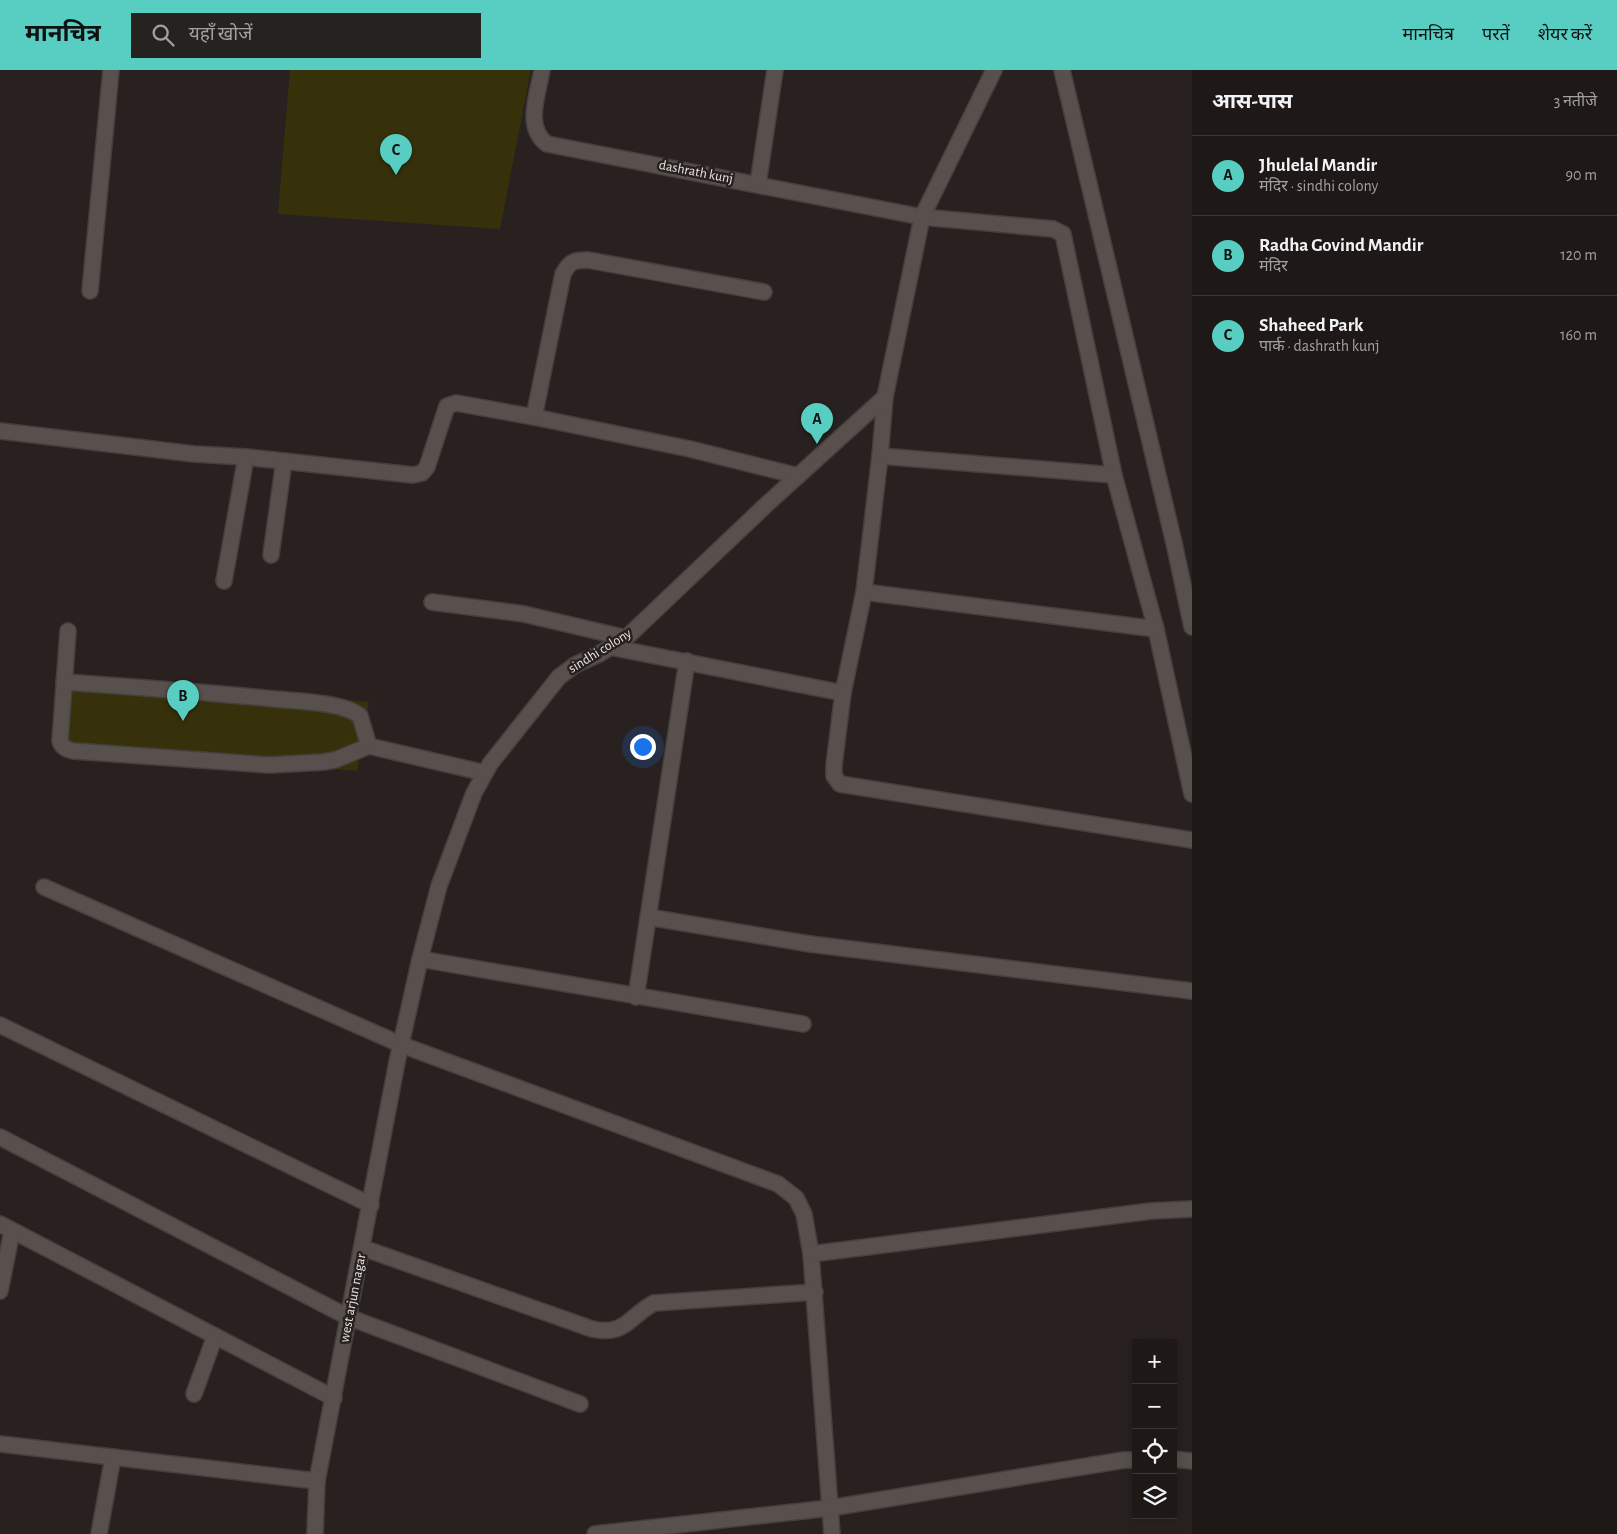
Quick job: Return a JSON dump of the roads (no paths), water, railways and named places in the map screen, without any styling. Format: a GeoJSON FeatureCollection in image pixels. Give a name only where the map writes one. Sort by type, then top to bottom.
{"type":"FeatureCollection","features":[{"type":"Feature","properties":{"kind":"street"},"geometry":{"type":"LineString","coordinates":[[90,291],[111,70]]}},
{"type":"Feature","properties":{"kind":"street","name":"dashrath kunj"},"geometry":{"type":"LineString","coordinates":[[542,70],[533,122],[540,139],[547,144],[922,217],[1053,229],[1062,234],[1114,476],[1156,629],[1192,794]]}},
{"type":"Feature","properties":{"kind":"street"},"geometry":{"type":"LineString","coordinates":[[758,184],[775,70]]}},
{"type":"Feature","properties":{"kind":"street"},"geometry":{"type":"LineString","coordinates":[[994,70],[922,217],[885,397],[864,592],[843,693],[834,776],[840,784],[1192,840]]}},
{"type":"Feature","properties":{"kind":"street"},"geometry":{"type":"LineString","coordinates":[[1062,70],[1174,543],[1192,627]]}},
{"type":"Feature","properties":{"kind":"street"},"geometry":{"type":"LineString","coordinates":[[534,417],[563,274],[567,266],[575,260],[588,260],[764,292]]}},
{"type":"Feature","properties":{"kind":"street","name":"sindhi colony"},"geometry":{"type":"LineString","coordinates":[[420,959],[439,886],[474,793],[490,764],[559,677],[575,665],[626,638],[767,504],[885,397]]}},
{"type":"Feature","properties":{"kind":"street"},"geometry":{"type":"LineString","coordinates":[[0,431],[194,454],[246,457],[413,475],[422,473],[427,467],[447,406],[456,404],[534,417],[690,449],[798,476]]}},
{"type":"Feature","properties":{"kind":"street"},"geometry":{"type":"LineString","coordinates":[[880,456],[1114,476]]}},
{"type":"Feature","properties":{"kind":"street"},"geometry":{"type":"LineString","coordinates":[[224,580],[246,457]]}},
{"type":"Feature","properties":{"kind":"street"},"geometry":{"type":"LineString","coordinates":[[272,555],[284,461]]}},
{"type":"Feature","properties":{"kind":"street"},"geometry":{"type":"LineString","coordinates":[[864,592],[1156,629]]}},
{"type":"Feature","properties":{"kind":"street"},"geometry":{"type":"LineString","coordinates":[[432,602],[524,614],[626,638]]}},
{"type":"Feature","properties":{"kind":"street"},"geometry":{"type":"LineString","coordinates":[[68,631],[60,741],[61,745],[67,749],[269,765],[335,760],[369,746],[485,773]]}},
{"type":"Feature","properties":{"kind":"street"},"geometry":{"type":"LineString","coordinates":[[610,647],[843,693]]}},
{"type":"Feature","properties":{"kind":"street"},"geometry":{"type":"LineString","coordinates":[[636,997],[687,661]]}},
{"type":"Feature","properties":{"kind":"street"},"geometry":{"type":"LineString","coordinates":[[64,682],[196,691],[327,705],[353,711],[360,716],[369,746]]}},
{"type":"Feature","properties":{"kind":"street"},"geometry":{"type":"LineString","coordinates":[[44,887],[402,1045],[778,1184],[796,1198],[804,1214],[811,1254],[832,1534]]}},
{"type":"Feature","properties":{"kind":"street"},"geometry":{"type":"LineString","coordinates":[[648,917],[810,944],[1192,991]]}},
{"type":"Feature","properties":{"kind":"street"},"geometry":{"type":"LineString","coordinates":[[420,959],[803,1024]]}},
{"type":"Feature","properties":{"kind":"street","name":"west arjun nagar"},"geometry":{"type":"LineString","coordinates":[[315,1534],[318,1481],[397,1062],[420,959]]}},
{"type":"Feature","properties":{"kind":"street"},"geometry":{"type":"LineString","coordinates":[[0,1025],[371,1205]]}},
{"type":"Feature","properties":{"kind":"street"},"geometry":{"type":"LineString","coordinates":[[0,1136],[348,1317],[580,1404]]}},
{"type":"Feature","properties":{"kind":"street"},"geometry":{"type":"LineString","coordinates":[[811,1254],[1141,1212],[1192,1209]]}},
{"type":"Feature","properties":{"kind":"street"},"geometry":{"type":"LineString","coordinates":[[0,1291],[6,1228],[334,1398]]}},
{"type":"Feature","properties":{"kind":"street"},"geometry":{"type":"LineString","coordinates":[[363,1248],[592,1329],[606,1332],[616,1330],[654,1303],[814,1292]]}},
{"type":"Feature","properties":{"kind":"street"},"geometry":{"type":"LineString","coordinates":[[194,1394],[215,1336]]}},
{"type":"Feature","properties":{"kind":"street"},"geometry":{"type":"LineString","coordinates":[[0,1444],[318,1481]]}},
{"type":"Feature","properties":{"kind":"street"},"geometry":{"type":"LineString","coordinates":[[99,1534],[113,1457]]}},
{"type":"Feature","properties":{"kind":"street"},"geometry":{"type":"LineString","coordinates":[[1177,1459],[1192,1461]]}},
{"type":"Feature","properties":{"kind":"street"},"geometry":{"type":"LineString","coordinates":[[595,1534],[830,1508],[1132,1460]]}},
{"type":"Feature","properties":{"kind":"place","name":"Shaheed Park"},"geometry":{"type":"Point","coordinates":[396,175]}},
{"type":"Feature","properties":{"kind":"place","name":"Jhulelal Mandir"},"geometry":{"type":"Point","coordinates":[817,444]}},
{"type":"Feature","properties":{"kind":"place","name":"Radha Govind Mandir"},"geometry":{"type":"Point","coordinates":[183,721]}}]}
